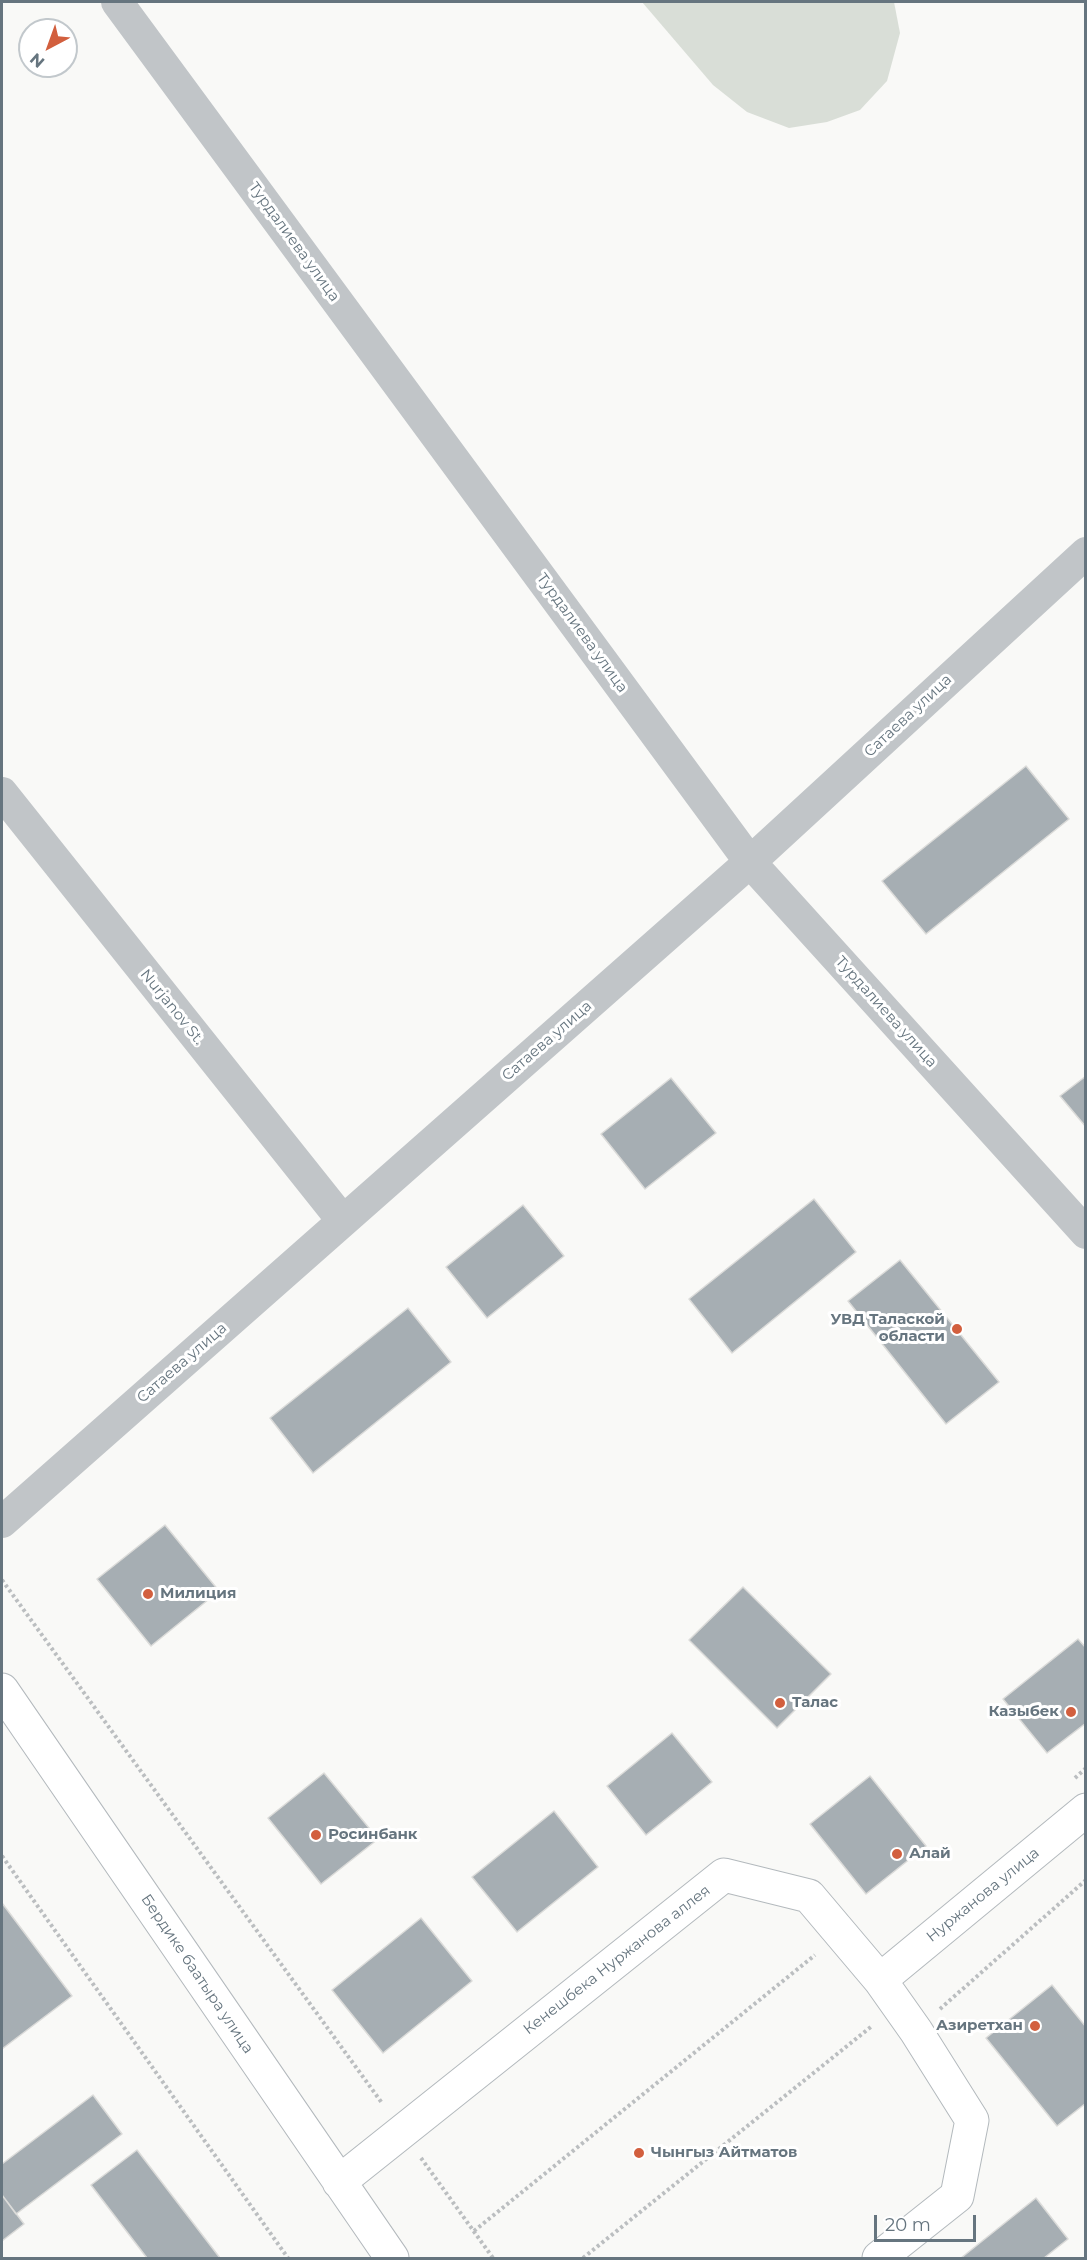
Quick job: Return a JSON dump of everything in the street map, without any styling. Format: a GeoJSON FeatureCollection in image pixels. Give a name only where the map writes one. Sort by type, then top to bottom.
{"type":"FeatureCollection","features":[{"type":"Feature","properties":{"kind":"street","name":"Турдалиева улица"},"geometry":{"type":"LineString","coordinates":[[117,2],[750,862],[1086,1233]]}},
{"type":"Feature","properties":{"kind":"street","name":"Сатаева улица"},"geometry":{"type":"LineString","coordinates":[[2,1522],[750,862],[1086,553]]}},
{"type":"Feature","properties":{"kind":"street","name":"Nurjanov St."},"geometry":{"type":"LineString","coordinates":[[2,793],[343,1221]]}},
{"type":"Feature","properties":{"kind":"street","name":"Бердике баатыра улица"},"geometry":{"type":"LineString","coordinates":[[2,1690],[392,2259]]}},
{"type":"Feature","properties":{"kind":"street","name":"Нуржанова улица"},"geometry":{"type":"LineString","coordinates":[[898,2005],[1086,1810]]}},
{"type":"Feature","properties":{"kind":"street","name":"Кенешбека Нуржанова аллея"},"geometry":{"type":"LineString","coordinates":[[339,2181],[724,1875],[809,1896],[898,2005],[972,2120],[957,2196],[879,2259]]}},
{"type":"Feature","properties":{"kind":"path"},"geometry":{"type":"LineString","coordinates":[[2,1580],[494,2259]]}},
{"type":"Feature","properties":{"kind":"path"},"geometry":{"type":"LineString","coordinates":[[2,1856],[288,2259]]}},
{"type":"Feature","properties":{"kind":"path"},"geometry":{"type":"LineString","coordinates":[[583,2259],[898,2005],[1086,1880]]}},
{"type":"Feature","properties":{"kind":"path"},"geometry":{"type":"LineString","coordinates":[[474,2231],[842,1934]]}},
{"type":"Feature","properties":{"kind":"shaded area"},"geometry":{"type":"Polygon","coordinates":[[[642,2],[894,2],[900,33],[887,81],[860,110],[827,122],[789,128],[747,112],[713,85],[642,2]]]}},
{"type":"Feature","properties":{"kind":"building"},"geometry":{"type":"Polygon","coordinates":[[[1026,766],[1069,819],[926,934],[882,881],[1026,766]]]}},
{"type":"Feature","properties":{"kind":"building"},"geometry":{"type":"Polygon","coordinates":[[[1086,1076],[1086,1127],[1060,1096],[1086,1076]]]}},
{"type":"Feature","properties":{"kind":"building"},"geometry":{"type":"Polygon","coordinates":[[[671,1078],[716,1133],[645,1189],[601,1134],[671,1078]]]}},
{"type":"Feature","properties":{"kind":"building"},"geometry":{"type":"Polygon","coordinates":[[[814,1199],[856,1252],[732,1353],[689,1299],[814,1199]]]}},
{"type":"Feature","properties":{"kind":"building"},"geometry":{"type":"Polygon","coordinates":[[[523,1205],[564,1256],[487,1318],[446,1267],[523,1205]]]}},
{"type":"Feature","properties":{"kind":"building"},"geometry":{"type":"Polygon","coordinates":[[[900,1260],[999,1382],[946,1424],[848,1301],[900,1260]]]}},
{"type":"Feature","properties":{"kind":"building"},"geometry":{"type":"Polygon","coordinates":[[[408,1308],[451,1362],[313,1473],[270,1418],[408,1308]]]}},
{"type":"Feature","properties":{"kind":"building"},"geometry":{"type":"Polygon","coordinates":[[[165,1525],[219,1591],[151,1646],[97,1579],[165,1525]]]}},
{"type":"Feature","properties":{"kind":"building"},"geometry":{"type":"Polygon","coordinates":[[[743,1587],[831,1674],[777,1728],[689,1640],[743,1587]]]}},
{"type":"Feature","properties":{"kind":"building"},"geometry":{"type":"Polygon","coordinates":[[[1078,1639],[1086,1648],[1086,1723],[1047,1753],[1003,1699],[1078,1639]]]}},
{"type":"Feature","properties":{"kind":"building"},"geometry":{"type":"Polygon","coordinates":[[[672,1733],[712,1782],[646,1835],[607,1786],[672,1733]]]}},
{"type":"Feature","properties":{"kind":"building"},"geometry":{"type":"Polygon","coordinates":[[[324,1773],[378,1839],[321,1884],[268,1818],[324,1773]]]}},
{"type":"Feature","properties":{"kind":"building"},"geometry":{"type":"Polygon","coordinates":[[[870,1776],[926,1846],[866,1894],[810,1824],[870,1776]]]}},
{"type":"Feature","properties":{"kind":"building"},"geometry":{"type":"Polygon","coordinates":[[[554,1811],[598,1867],[517,1932],[472,1877],[554,1811]]]}},
{"type":"Feature","properties":{"kind":"building"},"geometry":{"type":"Polygon","coordinates":[[[2,1903],[72,1996],[2,2049],[2,1903]]]}},
{"type":"Feature","properties":{"kind":"building"},"geometry":{"type":"Polygon","coordinates":[[[421,1918],[472,1981],[383,2053],[332,1990],[421,1918]]]}},
{"type":"Feature","properties":{"kind":"building"},"geometry":{"type":"Polygon","coordinates":[[[1052,1985],[1086,2027],[1086,2103],[1057,2126],[986,2038],[1052,1985]]]}},
{"type":"Feature","properties":{"kind":"building"},"geometry":{"type":"Polygon","coordinates":[[[93,2095],[122,2134],[16,2214],[2,2195],[2,2164],[93,2095]]]}},
{"type":"Feature","properties":{"kind":"building"},"geometry":{"type":"Polygon","coordinates":[[[137,2150],[220,2258],[147,2258],[91,2185],[137,2150]]]}},
{"type":"Feature","properties":{"kind":"building"},"geometry":{"type":"Polygon","coordinates":[[[2,2195],[24,2224],[2,2241],[2,2195]]]}},
{"type":"Feature","properties":{"kind":"building"},"geometry":{"type":"Polygon","coordinates":[[[1036,2198],[1068,2239],[1044,2258],[961,2258],[1036,2198]]]}},
{"type":"Feature","properties":{"kind":"place","name":"УВД Талаской области"},"geometry":{"type":"Point","coordinates":[957,1329]}},
{"type":"Feature","properties":{"kind":"place","name":"Милиция"},"geometry":{"type":"Point","coordinates":[148,1594]}},
{"type":"Feature","properties":{"kind":"place","name":"Талас"},"geometry":{"type":"Point","coordinates":[780,1703]}},
{"type":"Feature","properties":{"kind":"place","name":"Казыбек"},"geometry":{"type":"Point","coordinates":[1071,1712]}},
{"type":"Feature","properties":{"kind":"place","name":"Росинбанк"},"geometry":{"type":"Point","coordinates":[316,1835]}},
{"type":"Feature","properties":{"kind":"place","name":"Алай"},"geometry":{"type":"Point","coordinates":[897,1854]}},
{"type":"Feature","properties":{"kind":"place","name":"Азиретхан"},"geometry":{"type":"Point","coordinates":[1035,2026]}},
{"type":"Feature","properties":{"kind":"place","name":"Чынгыз Айтматов"},"geometry":{"type":"Point","coordinates":[639,2153]}}]}
